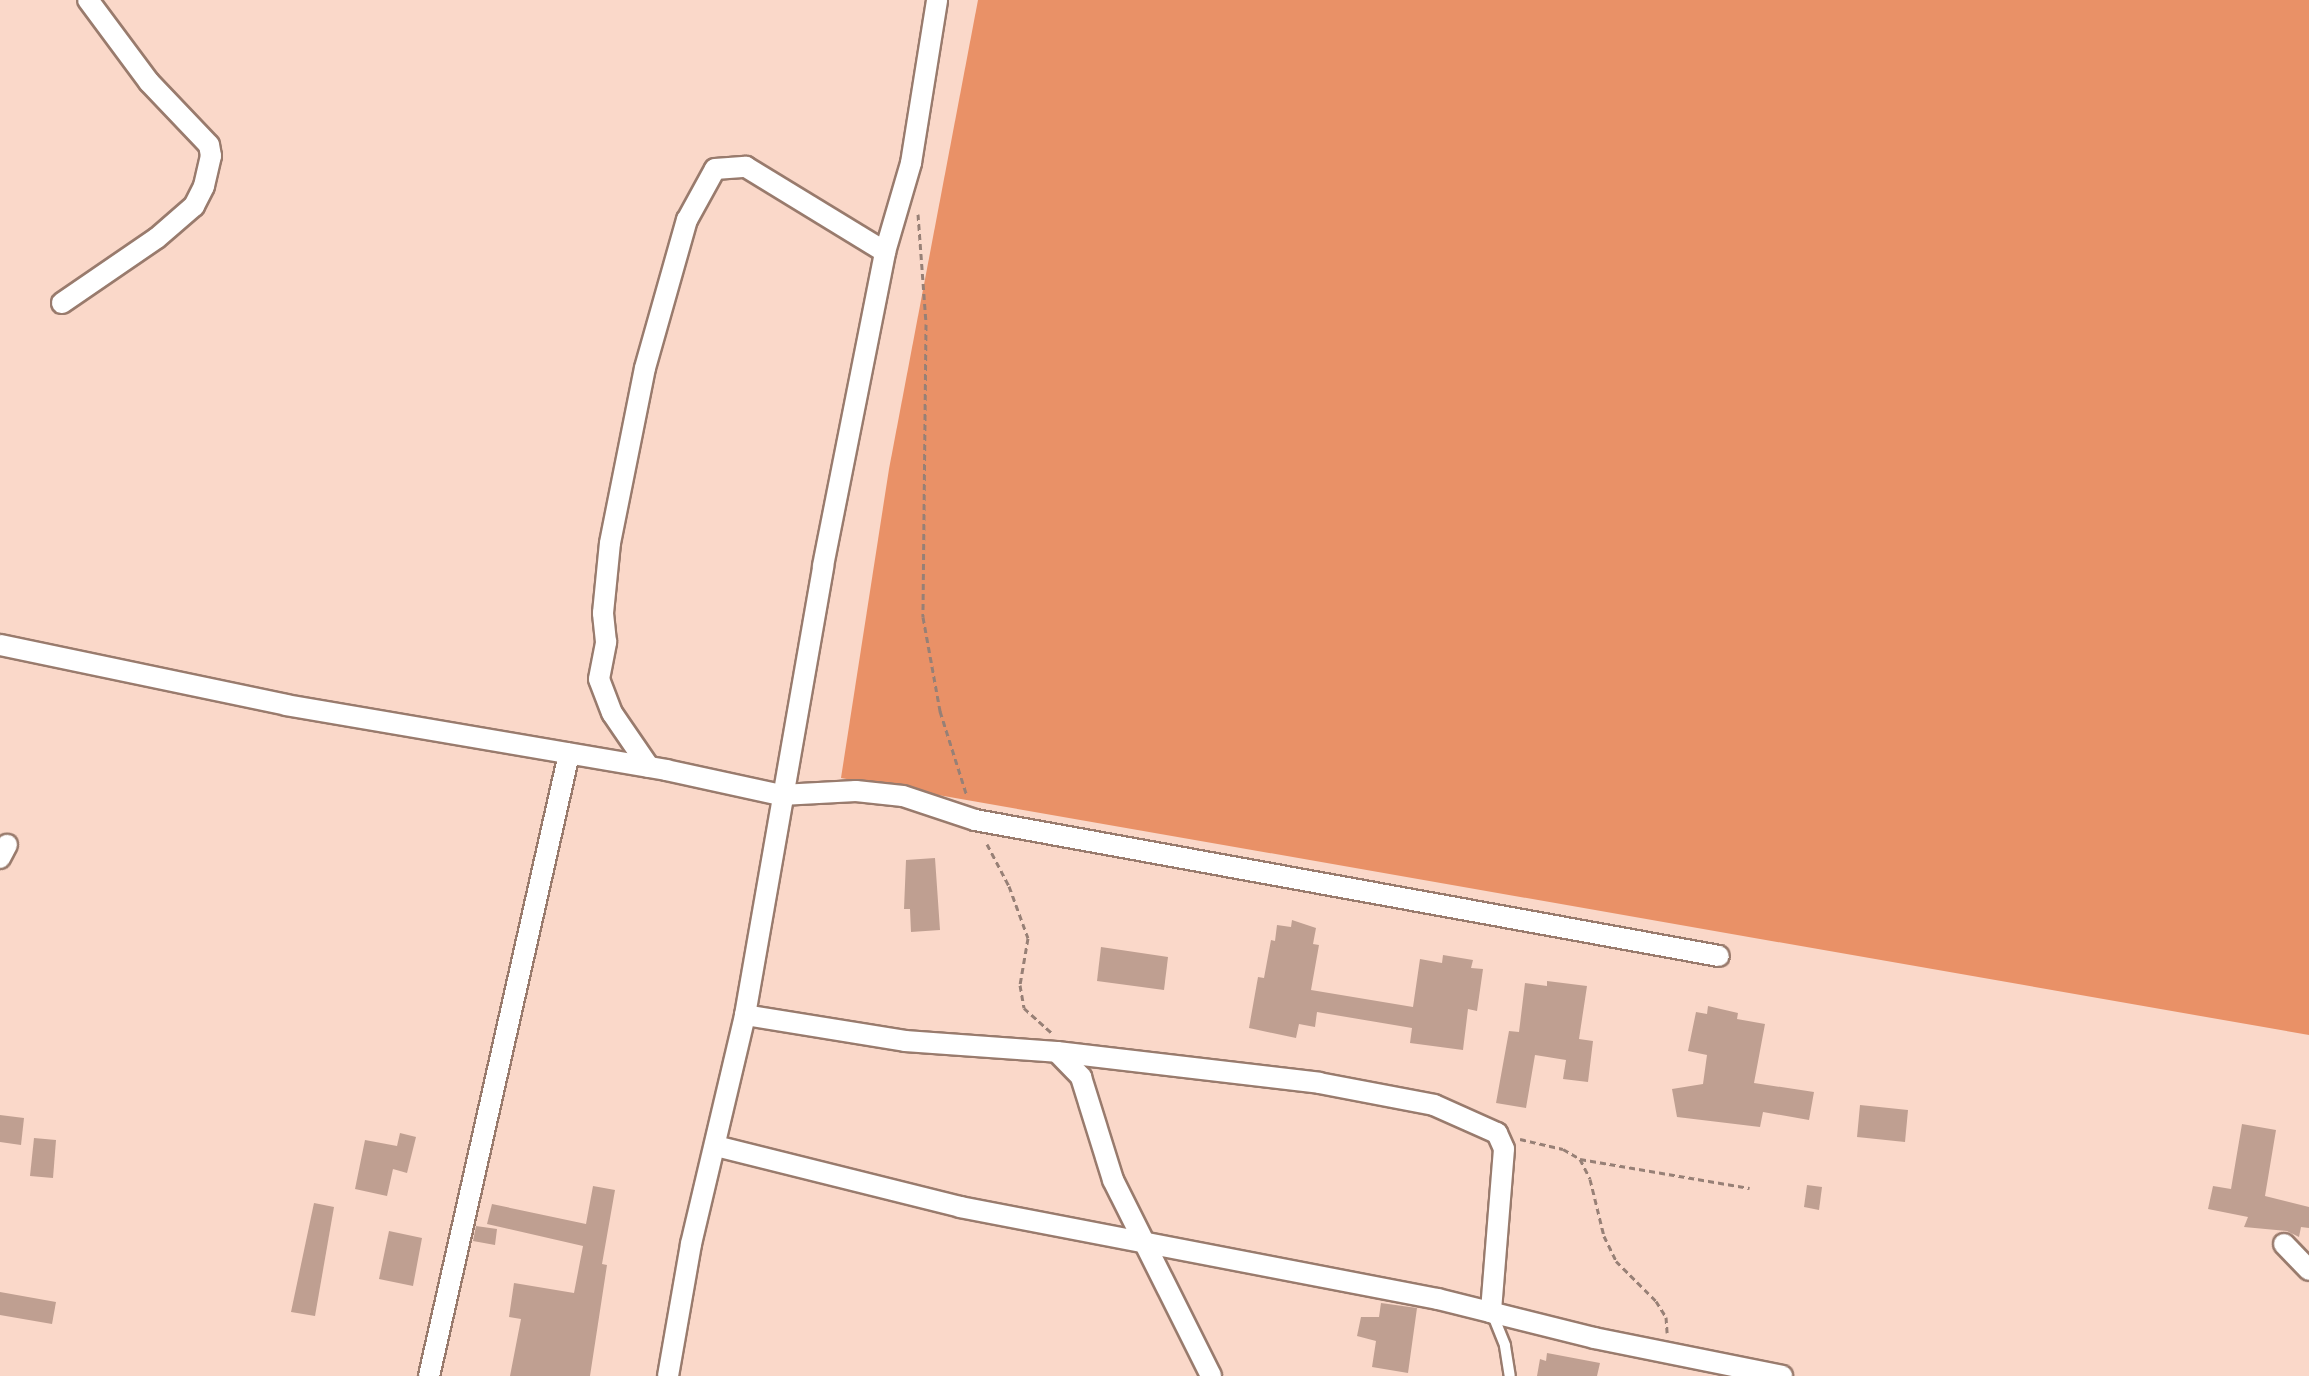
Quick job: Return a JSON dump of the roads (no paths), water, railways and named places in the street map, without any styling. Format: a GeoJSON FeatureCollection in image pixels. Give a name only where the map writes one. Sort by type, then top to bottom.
{"type":"FeatureCollection","features":[{"type":"Feature","properties":{"kind":"street"},"geometry":{"type":"LineString","coordinates":[[62,303],[157,238],[194,206],[204,186],[211,156],[209,145],[149,82],[88,0]]}},
{"type":"Feature","properties":{"kind":"street"},"geometry":{"type":"LineString","coordinates":[[668,1376],[691,1244],[745,1015],[781,795],[885,252],[911,163],[937,0]]}},
{"type":"Feature","properties":{"kind":"street"},"geometry":{"type":"LineString","coordinates":[[649,767],[612,713],[599,679],[606,642],[603,613],[610,543],[645,368],[687,220],[715,169],[746,167],[885,252]]}},
{"type":"Feature","properties":{"kind":"street"},"geometry":{"type":"LineString","coordinates":[[0,645],[286,705],[649,767],[781,795],[856,791],[903,796],[975,820],[1719,956]]}},
{"type":"Feature","properties":{"kind":"street"},"geometry":{"type":"LineString","coordinates":[[429,1376],[490,1088],[569,754]]}},
{"type":"Feature","properties":{"kind":"street"},"geometry":{"type":"LineString","coordinates":[[745,1015],[905,1041],[1057,1052],[1319,1083],[1434,1105],[1497,1133],[1504,1149],[1491,1312]]}},
{"type":"Feature","properties":{"kind":"street"},"geometry":{"type":"LineString","coordinates":[[1057,1052],[1081,1077],[1113,1180],[1141,1243],[1211,1376]]}},
{"type":"Feature","properties":{"kind":"street"},"geometry":{"type":"LineString","coordinates":[[716,1146],[960,1207],[1491,1312],[1663,1352],[1685,1366],[1782,1376]]}},
{"type":"Feature","properties":{"kind":"street"},"geometry":{"type":"LineString","coordinates":[[2284,1244],[2309,1270]]}},
{"type":"Feature","properties":{"kind":"lane"},"geometry":{"type":"LineString","coordinates":[[1491,1312],[1505,1346],[1510,1376]]}}]}
